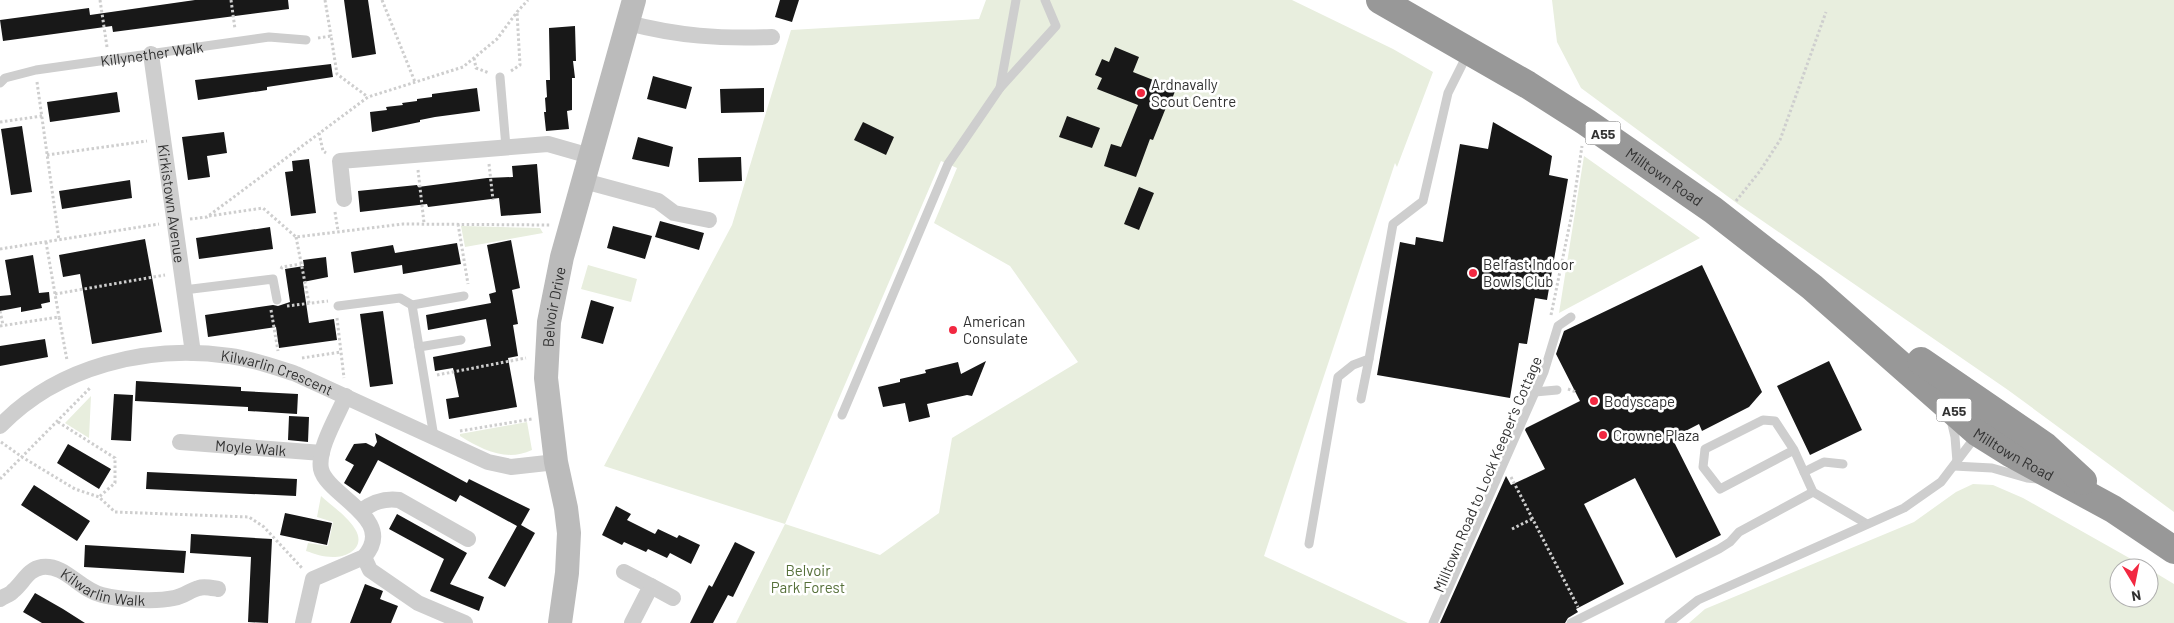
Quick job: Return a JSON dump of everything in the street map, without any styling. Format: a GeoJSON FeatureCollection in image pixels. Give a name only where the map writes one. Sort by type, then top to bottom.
{"type":"FeatureCollection","features":[{"type":"Feature","properties":{"kind":"highway","name":"Milltown Road"},"geometry":{"type":"LineString","coordinates":[[1380,0],[1528,85],[1586,122],[1723,218],[1986,422],[2010,453],[2113,509],[2174,550]]}},
{"type":"Feature","properties":{"kind":"highway","name":"Milltown Road"},"geometry":{"type":"LineString","coordinates":[[1812,287],[1948,404],[2045,446],[2113,509]]}},
{"type":"Feature","properties":{"kind":"street","name":"Belvoir Drive"},"geometry":{"type":"LineString","coordinates":[[560,623],[567,573],[569,533],[566,508],[556,462],[546,378],[548,322],[570,228],[634,0]]}},
{"type":"Feature","properties":{"kind":"street"},"geometry":{"type":"LineString","coordinates":[[628,23],[667,33],[697,36],[733,38],[772,37]]}},
{"type":"Feature","properties":{"kind":"street","name":"Kirkistown Avenue"},"geometry":{"type":"LineString","coordinates":[[150,54],[193,353]]}},
{"type":"Feature","properties":{"kind":"street"},"geometry":{"type":"LineString","coordinates":[[344,200],[340,162],[548,144],[590,156]]}},
{"type":"Feature","properties":{"kind":"street"},"geometry":{"type":"LineString","coordinates":[[584,181],[658,201],[674,212],[709,220]]}},
{"type":"Feature","properties":{"kind":"street","name":"Kilwarlin Crescent"},"geometry":{"type":"LineString","coordinates":[[0,426],[29,402],[70,378],[107,363],[136,356],[193,353],[230,356],[280,369],[346,396],[488,462],[511,467],[556,462]]}},
{"type":"Feature","properties":{"kind":"street"},"geometry":{"type":"LineString","coordinates":[[304,623],[313,579],[364,557],[370,551],[372,540],[368,520],[361,511],[326,479],[322,470],[322,453],[346,396]]}},
{"type":"Feature","properties":{"kind":"street","name":"Moyle Walk"},"geometry":{"type":"LineString","coordinates":[[180,442],[322,453]]}},
{"type":"Feature","properties":{"kind":"street"},"geometry":{"type":"LineString","coordinates":[[361,511],[380,500],[389,498],[399,500],[468,539]]}},
{"type":"Feature","properties":{"kind":"street"},"geometry":{"type":"LineString","coordinates":[[364,557],[370,570],[418,603],[465,623]]}},
{"type":"Feature","properties":{"kind":"street","name":"Kilwarlin Walk"},"geometry":{"type":"LineString","coordinates":[[0,599],[12,593],[29,573],[39,568],[51,567],[61,570],[100,595],[112,597],[160,600],[186,596],[199,588],[218,589]]}},
{"type":"Feature","properties":{"kind":"street"},"geometry":{"type":"LineString","coordinates":[[624,572],[673,598]]}},
{"type":"Feature","properties":{"kind":"street"},"geometry":{"type":"LineString","coordinates":[[632,623],[651,586]]}},
{"type":"Feature","properties":{"kind":"lane"},"geometry":{"type":"LineString","coordinates":[[1000,88],[1016,0]]}},
{"type":"Feature","properties":{"kind":"lane"},"geometry":{"type":"LineString","coordinates":[[842,415],[948,164],[1000,88],[1056,26],[1045,0]]}},
{"type":"Feature","properties":{"kind":"lane","name":"Killynether Walk"},"geometry":{"type":"LineString","coordinates":[[0,83],[5,78],[36,70],[269,37],[306,40]]}},
{"type":"Feature","properties":{"kind":"lane"},"geometry":{"type":"LineString","coordinates":[[1361,400],[1393,224],[1423,201],[1448,92],[1470,51]]}},
{"type":"Feature","properties":{"kind":"lane"},"geometry":{"type":"LineString","coordinates":[[500,77],[506,147]]}},
{"type":"Feature","properties":{"kind":"lane"},"geometry":{"type":"LineString","coordinates":[[184,290],[274,279],[277,300]]}},
{"type":"Feature","properties":{"kind":"lane"},"geometry":{"type":"LineString","coordinates":[[338,306],[400,298],[412,305],[464,296]]}},
{"type":"Feature","properties":{"kind":"lane"},"geometry":{"type":"LineString","coordinates":[[412,305],[434,436]]}},
{"type":"Feature","properties":{"kind":"lane"},"geometry":{"type":"LineString","coordinates":[[1433,623],[1544,372],[1558,326],[1572,316]]}},
{"type":"Feature","properties":{"kind":"lane"},"geometry":{"type":"LineString","coordinates":[[419,347],[461,340]]}},
{"type":"Feature","properties":{"kind":"lane"},"geometry":{"type":"LineString","coordinates":[[1309,544],[1338,377],[1349,368],[1369,359]]}},
{"type":"Feature","properties":{"kind":"lane"},"geometry":{"type":"LineString","coordinates":[[1535,392],[1557,390]]}},
{"type":"Feature","properties":{"kind":"lane"},"geometry":{"type":"LineString","coordinates":[[1948,404],[1955,437],[1955,464]]}},
{"type":"Feature","properties":{"kind":"lane"},"geometry":{"type":"LineString","coordinates":[[1794,450],[1720,489],[1703,467],[1705,449],[1764,420],[1775,421],[1794,450],[1813,492],[1867,524]]}},
{"type":"Feature","properties":{"kind":"lane"},"geometry":{"type":"LineString","coordinates":[[1669,623],[1698,600],[1904,508],[1934,489],[1986,422]]}},
{"type":"Feature","properties":{"kind":"lane"},"geometry":{"type":"LineString","coordinates":[[1804,472],[1824,462],[1843,464]]}},
{"type":"Feature","properties":{"kind":"lane"},"geometry":{"type":"LineString","coordinates":[[1955,464],[1992,468],[2027,478],[2064,482]]}},
{"type":"Feature","properties":{"kind":"lane"},"geometry":{"type":"LineString","coordinates":[[1571,623],[1719,550],[1739,532],[1813,492]]}},
{"type":"Feature","properties":{"kind":"path"},"geometry":{"type":"LineString","coordinates":[[100,0],[109,60]]}},
{"type":"Feature","properties":{"kind":"path"},"geometry":{"type":"LineString","coordinates":[[231,0],[236,42]]}},
{"type":"Feature","properties":{"kind":"path"},"geometry":{"type":"LineString","coordinates":[[325,0],[337,74],[368,97]]}},
{"type":"Feature","properties":{"kind":"path"},"geometry":{"type":"LineString","coordinates":[[382,0],[415,82]]}},
{"type":"Feature","properties":{"kind":"path"},"geometry":{"type":"LineString","coordinates":[[207,217],[368,97],[462,67],[497,40],[528,0]]}},
{"type":"Feature","properties":{"kind":"path"},"geometry":{"type":"LineString","coordinates":[[474,58],[476,68],[500,77],[520,65],[517,12]]}},
{"type":"Feature","properties":{"kind":"path"},"geometry":{"type":"LineString","coordinates":[[1723,218],[1760,171],[1780,140],[1826,12]]}},
{"type":"Feature","properties":{"kind":"path"},"geometry":{"type":"LineString","coordinates":[[306,40],[331,36]]}},
{"type":"Feature","properties":{"kind":"path"},"geometry":{"type":"LineString","coordinates":[[36,70],[59,240]]}},
{"type":"Feature","properties":{"kind":"path"},"geometry":{"type":"LineString","coordinates":[[0,122],[42,116]]}},
{"type":"Feature","properties":{"kind":"path"},"geometry":{"type":"LineString","coordinates":[[47,155],[163,139]]}},
{"type":"Feature","properties":{"kind":"path"},"geometry":{"type":"LineString","coordinates":[[1551,319],[1572,213],[1582,146]]}},
{"type":"Feature","properties":{"kind":"path"},"geometry":{"type":"LineString","coordinates":[[487,149],[493,200]]}},
{"type":"Feature","properties":{"kind":"path"},"geometry":{"type":"LineString","coordinates":[[416,155],[424,223]]}},
{"type":"Feature","properties":{"kind":"path"},"geometry":{"type":"LineString","coordinates":[[0,249],[263,208],[296,238],[309,303]]}},
{"type":"Feature","properties":{"kind":"path"},"geometry":{"type":"LineString","coordinates":[[296,238],[338,231],[424,223],[542,224],[570,228]]}},
{"type":"Feature","properties":{"kind":"path"},"geometry":{"type":"LineString","coordinates":[[458,224],[468,285],[464,296]]}},
{"type":"Feature","properties":{"kind":"path"},"geometry":{"type":"LineString","coordinates":[[46,242],[70,378]]}},
{"type":"Feature","properties":{"kind":"path"},"geometry":{"type":"LineString","coordinates":[[274,279],[282,267],[301,264]]}},
{"type":"Feature","properties":{"kind":"path"},"geometry":{"type":"LineString","coordinates":[[55,294],[181,272]]}},
{"type":"Feature","properties":{"kind":"path"},"geometry":{"type":"LineString","coordinates":[[280,369],[270,309],[336,300],[338,306],[336,318],[346,396]]}},
{"type":"Feature","properties":{"kind":"path"},"geometry":{"type":"LineString","coordinates":[[0,311],[1,325],[59,316]]}},
{"type":"Feature","properties":{"kind":"path"},"geometry":{"type":"LineString","coordinates":[[280,369],[291,359],[341,352]]}},
{"type":"Feature","properties":{"kind":"path"},"geometry":{"type":"LineString","coordinates":[[424,377],[547,354]]}},
{"type":"Feature","properties":{"kind":"path"},"geometry":{"type":"LineString","coordinates":[[0,479],[99,379],[107,363]]}},
{"type":"Feature","properties":{"kind":"path"},"geometry":{"type":"LineString","coordinates":[[434,436],[550,416]]}},
{"type":"Feature","properties":{"kind":"path"},"geometry":{"type":"LineString","coordinates":[[58,422],[114,458],[115,483],[99,497]]}},
{"type":"Feature","properties":{"kind":"path"},"geometry":{"type":"LineString","coordinates":[[0,441],[22,457],[75,489],[99,497],[115,512],[249,517],[264,527],[313,579]]}},
{"type":"Feature","properties":{"kind":"path"},"geometry":{"type":"LineString","coordinates":[[1504,464],[1583,617]]}},
{"type":"Feature","properties":{"kind":"path"},"geometry":{"type":"LineString","coordinates":[[1512,529],[1532,519]]}},
{"type":"Feature","properties":{"kind":"green space","name":"Belvoir Park Forest"},"geometry":{"type":"Polygon","coordinates":[[[986,0],[1292,0],[1393,49],[1433,72],[1397,167],[1395,163],[1264,556],[1408,623],[736,623],[785,524],[604,466],[732,225],[791,30],[979,19],[986,0]],[[941,161],[785,524],[880,555],[939,513],[952,438],[1078,362],[1010,266],[934,223],[957,168],[941,161]]]}},
{"type":"Feature","properties":{"kind":"green space"},"geometry":{"type":"Polygon","coordinates":[[[1552,0],[2174,0],[2174,512],[2008,390],[1738,204],[1581,88],[1557,42],[1552,0]]]}},
{"type":"Feature","properties":{"kind":"green space"},"geometry":{"type":"Polygon","coordinates":[[[1584,156],[1700,238],[1559,313],[1584,156]]]}},
{"type":"Feature","properties":{"kind":"green space"},"geometry":{"type":"Polygon","coordinates":[[[461,226],[540,228],[543,233],[465,247],[461,226]]]}},
{"type":"Feature","properties":{"kind":"green space"},"geometry":{"type":"Polygon","coordinates":[[[588,265],[637,279],[631,302],[581,289],[588,265]]]}},
{"type":"Feature","properties":{"kind":"green space"},"geometry":{"type":"Polygon","coordinates":[[[91,396],[89,438],[65,423],[91,396]]]}},
{"type":"Feature","properties":{"kind":"green space"},"geometry":{"type":"Polygon","coordinates":[[[527,422],[532,450],[513,455],[504,455],[486,450],[460,436],[460,434],[527,422]]]}},
{"type":"Feature","properties":{"kind":"green space"},"geometry":{"type":"Polygon","coordinates":[[[1973,484],[1993,485],[2023,498],[2129,558],[2109,558],[2109,608],[2159,608],[2159,575],[2174,584],[2174,623],[1689,623],[1705,609],[1914,522],[1956,492],[1973,484]]]}},
{"type":"Feature","properties":{"kind":"green space"},"geometry":{"type":"Polygon","coordinates":[[[321,496],[339,511],[355,529],[358,541],[350,553],[329,557],[306,551],[308,543],[328,546],[333,522],[317,517],[321,496]]]}},
{"type":"Feature","properties":{"kind":"building"},"geometry":{"type":"Polygon","coordinates":[[[195,0],[288,0],[289,9],[113,32],[112,26],[3,41],[0,20],[89,8],[90,15],[195,0]]]}},
{"type":"Feature","properties":{"kind":"building"},"geometry":{"type":"Polygon","coordinates":[[[344,0],[368,0],[376,54],[352,58],[344,0]]]}},
{"type":"Feature","properties":{"kind":"building"},"geometry":{"type":"Polygon","coordinates":[[[780,0],[799,0],[792,22],[775,17],[780,0]]]}},
{"type":"Feature","properties":{"kind":"building"},"geometry":{"type":"Polygon","coordinates":[[[575,26],[576,61],[573,61],[575,78],[572,78],[572,110],[567,111],[569,129],[546,131],[544,112],[546,112],[545,98],[547,97],[546,80],[550,80],[549,28],[575,26]]]}},
{"type":"Feature","properties":{"kind":"building","name":"Ardnavally Scout Centre"},"geometry":{"type":"Polygon","coordinates":[[[1115,47],[1139,57],[1133,72],[1176,89],[1169,106],[1167,105],[1153,140],[1150,139],[1136,177],[1104,166],[1111,144],[1121,147],[1138,105],[1097,89],[1102,78],[1095,75],[1102,59],[1109,62],[1115,47]]]}},
{"type":"Feature","properties":{"kind":"building"},"geometry":{"type":"Polygon","coordinates":[[[331,64],[333,77],[267,87],[267,90],[198,100],[195,80],[331,64]]]}},
{"type":"Feature","properties":{"kind":"building"},"geometry":{"type":"Polygon","coordinates":[[[653,76],[692,87],[686,109],[647,99],[653,76]]]}},
{"type":"Feature","properties":{"kind":"building"},"geometry":{"type":"Polygon","coordinates":[[[477,88],[480,111],[435,117],[372,132],[370,112],[387,110],[386,107],[403,105],[402,103],[432,97],[432,94],[477,88]]]}},
{"type":"Feature","properties":{"kind":"building"},"geometry":{"type":"Polygon","coordinates":[[[764,88],[764,112],[721,113],[720,89],[764,88]]]}},
{"type":"Feature","properties":{"kind":"building"},"geometry":{"type":"Polygon","coordinates":[[[117,92],[120,112],[50,122],[47,102],[117,92]]]}},
{"type":"Feature","properties":{"kind":"building"},"geometry":{"type":"Polygon","coordinates":[[[1067,116],[1100,128],[1092,148],[1059,137],[1067,116]]]}},
{"type":"Feature","properties":{"kind":"building"},"geometry":{"type":"Polygon","coordinates":[[[863,122],[894,137],[886,155],[854,140],[863,122]]]}},
{"type":"Feature","properties":{"kind":"building","name":"Belfast Indoor Bowls Club"},"geometry":{"type":"Polygon","coordinates":[[[1493,122],[1552,156],[1549,175],[1568,179],[1547,300],[1535,298],[1527,344],[1519,343],[1510,398],[1377,375],[1400,242],[1415,245],[1416,237],[1443,242],[1460,144],[1488,149],[1493,122]]]}},
{"type":"Feature","properties":{"kind":"building"},"geometry":{"type":"Polygon","coordinates":[[[22,126],[32,192],[11,195],[1,129],[22,126]]]}},
{"type":"Feature","properties":{"kind":"building"},"geometry":{"type":"Polygon","coordinates":[[[224,132],[227,153],[207,156],[210,177],[188,180],[182,137],[224,132]]]}},
{"type":"Feature","properties":{"kind":"building"},"geometry":{"type":"Polygon","coordinates":[[[638,137],[673,147],[669,167],[632,159],[638,137]]]}},
{"type":"Feature","properties":{"kind":"building"},"geometry":{"type":"Polygon","coordinates":[[[741,157],[742,181],[699,182],[698,158],[741,157]]]}},
{"type":"Feature","properties":{"kind":"building"},"geometry":{"type":"Polygon","coordinates":[[[309,159],[316,213],[291,216],[285,172],[293,171],[292,161],[309,159]]]}},
{"type":"Feature","properties":{"kind":"building"},"geometry":{"type":"Polygon","coordinates":[[[537,164],[541,213],[501,216],[499,198],[428,207],[427,204],[360,212],[358,191],[513,177],[512,166],[537,164]]]}},
{"type":"Feature","properties":{"kind":"building"},"geometry":{"type":"Polygon","coordinates":[[[130,180],[132,198],[62,209],[59,191],[130,180]]]}},
{"type":"Feature","properties":{"kind":"building"},"geometry":{"type":"Polygon","coordinates":[[[1139,187],[1154,193],[1139,230],[1124,224],[1139,187]]]}},
{"type":"Feature","properties":{"kind":"building"},"geometry":{"type":"Polygon","coordinates":[[[660,221],[704,233],[699,250],[655,237],[660,221]]]}},
{"type":"Feature","properties":{"kind":"building"},"geometry":{"type":"Polygon","coordinates":[[[613,226],[652,236],[645,259],[607,248],[613,226]]]}},
{"type":"Feature","properties":{"kind":"building"},"geometry":{"type":"Polygon","coordinates":[[[270,227],[273,249],[199,259],[196,238],[270,227]]]}},
{"type":"Feature","properties":{"kind":"building"},"geometry":{"type":"Polygon","coordinates":[[[145,239],[162,332],[92,344],[80,274],[63,277],[59,255],[145,239]]]}},
{"type":"Feature","properties":{"kind":"building"},"geometry":{"type":"Polygon","coordinates":[[[511,240],[520,288],[512,290],[518,324],[513,325],[518,356],[508,358],[517,407],[449,419],[446,399],[459,397],[453,368],[435,371],[433,357],[491,346],[486,319],[428,330],[426,315],[491,303],[489,294],[496,292],[487,245],[511,240]]]}},
{"type":"Feature","properties":{"kind":"building"},"geometry":{"type":"Polygon","coordinates":[[[457,243],[461,264],[403,274],[402,265],[354,273],[351,252],[393,245],[395,253],[457,243]]]}},
{"type":"Feature","properties":{"kind":"building"},"geometry":{"type":"Polygon","coordinates":[[[33,255],[39,293],[49,292],[50,302],[41,304],[42,308],[21,312],[21,307],[0,311],[0,296],[11,295],[5,260],[33,255]]]}},
{"type":"Feature","properties":{"kind":"building"},"geometry":{"type":"Polygon","coordinates":[[[326,257],[328,277],[303,282],[309,323],[334,319],[337,340],[279,348],[276,327],[208,337],[205,315],[273,305],[278,306],[290,302],[285,269],[304,266],[303,260],[326,257]]]}},
{"type":"Feature","properties":{"kind":"building","name":"Crowne Plaza"},"geometry":{"type":"Polygon","coordinates":[[[1702,265],[1762,392],[1749,407],[1702,431],[1699,424],[1672,438],[1721,535],[1676,558],[1635,478],[1584,504],[1624,584],[1576,609],[1578,612],[1568,618],[1565,623],[1440,623],[1506,476],[1511,485],[1545,469],[1525,430],[1526,428],[1580,401],[1556,354],[1564,331],[1702,265]]]}},
{"type":"Feature","properties":{"kind":"building"},"geometry":{"type":"Polygon","coordinates":[[[591,300],[614,307],[603,344],[581,338],[591,300]]]}},
{"type":"Feature","properties":{"kind":"building"},"geometry":{"type":"Polygon","coordinates":[[[383,311],[393,384],[370,387],[360,314],[383,311]]]}},
{"type":"Feature","properties":{"kind":"building"},"geometry":{"type":"Polygon","coordinates":[[[45,339],[48,357],[0,366],[0,346],[45,339]]]}},
{"type":"Feature","properties":{"kind":"building"},"geometry":{"type":"Polygon","coordinates":[[[986,361],[972,396],[967,395],[927,404],[930,417],[909,422],[905,403],[883,407],[878,387],[900,382],[900,379],[926,373],[925,370],[958,362],[961,374],[986,361]]]}},
{"type":"Feature","properties":{"kind":"building"},"geometry":{"type":"Polygon","coordinates":[[[1829,361],[1862,430],[1810,455],[1777,386],[1829,361]]]}},
{"type":"Feature","properties":{"kind":"building"},"geometry":{"type":"Polygon","coordinates":[[[136,381],[241,387],[241,391],[298,394],[297,414],[248,411],[248,407],[135,401],[136,381]]]}},
{"type":"Feature","properties":{"kind":"building"},"geometry":{"type":"Polygon","coordinates":[[[114,394],[133,395],[131,441],[111,440],[114,394]]]}},
{"type":"Feature","properties":{"kind":"building"},"geometry":{"type":"Polygon","coordinates":[[[289,416],[309,417],[308,442],[288,440],[289,416]]]}},
{"type":"Feature","properties":{"kind":"building"},"geometry":{"type":"Polygon","coordinates":[[[375,433],[467,483],[469,479],[530,509],[521,525],[535,533],[505,587],[488,578],[517,526],[460,495],[456,502],[378,460],[360,494],[344,483],[354,465],[345,460],[354,444],[366,443],[374,447],[377,442],[375,433]]]}},
{"type":"Feature","properties":{"kind":"building"},"geometry":{"type":"Polygon","coordinates":[[[68,444],[111,469],[99,489],[57,463],[68,444]]]}},
{"type":"Feature","properties":{"kind":"building"},"geometry":{"type":"Polygon","coordinates":[[[147,472],[297,479],[296,496],[146,489],[147,472]]]}},
{"type":"Feature","properties":{"kind":"building"},"geometry":{"type":"Polygon","coordinates":[[[34,485],[90,521],[77,541],[21,505],[34,485]]]}},
{"type":"Feature","properties":{"kind":"building"},"geometry":{"type":"Polygon","coordinates":[[[616,506],[631,514],[627,520],[655,534],[658,529],[677,538],[679,535],[700,545],[691,564],[670,553],[667,558],[648,549],[646,552],[624,542],[622,545],[602,535],[616,506]]]}},
{"type":"Feature","properties":{"kind":"building"},"geometry":{"type":"Polygon","coordinates":[[[285,513],[332,523],[327,545],[280,535],[285,513]]]}},
{"type":"Feature","properties":{"kind":"building"},"geometry":{"type":"Polygon","coordinates":[[[397,514],[467,553],[450,584],[484,597],[479,611],[430,591],[444,559],[389,529],[397,514]]]}},
{"type":"Feature","properties":{"kind":"building"},"geometry":{"type":"Polygon","coordinates":[[[191,534],[272,539],[268,623],[248,622],[251,557],[190,553],[191,534]]]}},
{"type":"Feature","properties":{"kind":"building"},"geometry":{"type":"Polygon","coordinates":[[[735,542],[755,552],[733,597],[728,595],[713,623],[690,623],[709,585],[712,587],[735,542]]]}},
{"type":"Feature","properties":{"kind":"building"},"geometry":{"type":"Polygon","coordinates":[[[85,545],[186,551],[184,573],[84,567],[85,545]]]}},
{"type":"Feature","properties":{"kind":"building"},"geometry":{"type":"Polygon","coordinates":[[[365,584],[383,591],[380,599],[398,606],[391,623],[350,623],[365,584]]]}},
{"type":"Feature","properties":{"kind":"building"},"geometry":{"type":"Polygon","coordinates":[[[35,593],[85,623],[42,623],[23,612],[35,593]]]}},
{"type":"Feature","properties":{"kind":"place","name":"Ardnavally Scout Centre"},"geometry":{"type":"Point","coordinates":[1141,93]}},
{"type":"Feature","properties":{"kind":"place","name":"Belfast Indoor Bowls Club"},"geometry":{"type":"Point","coordinates":[1473,273]}},
{"type":"Feature","properties":{"kind":"place","name":"American Consulate"},"geometry":{"type":"Point","coordinates":[953,330]}},
{"type":"Feature","properties":{"kind":"place","name":"Bodyscape"},"geometry":{"type":"Point","coordinates":[1594,401]}},
{"type":"Feature","properties":{"kind":"place","name":"Crowne Plaza"},"geometry":{"type":"Point","coordinates":[1603,435]}}]}
